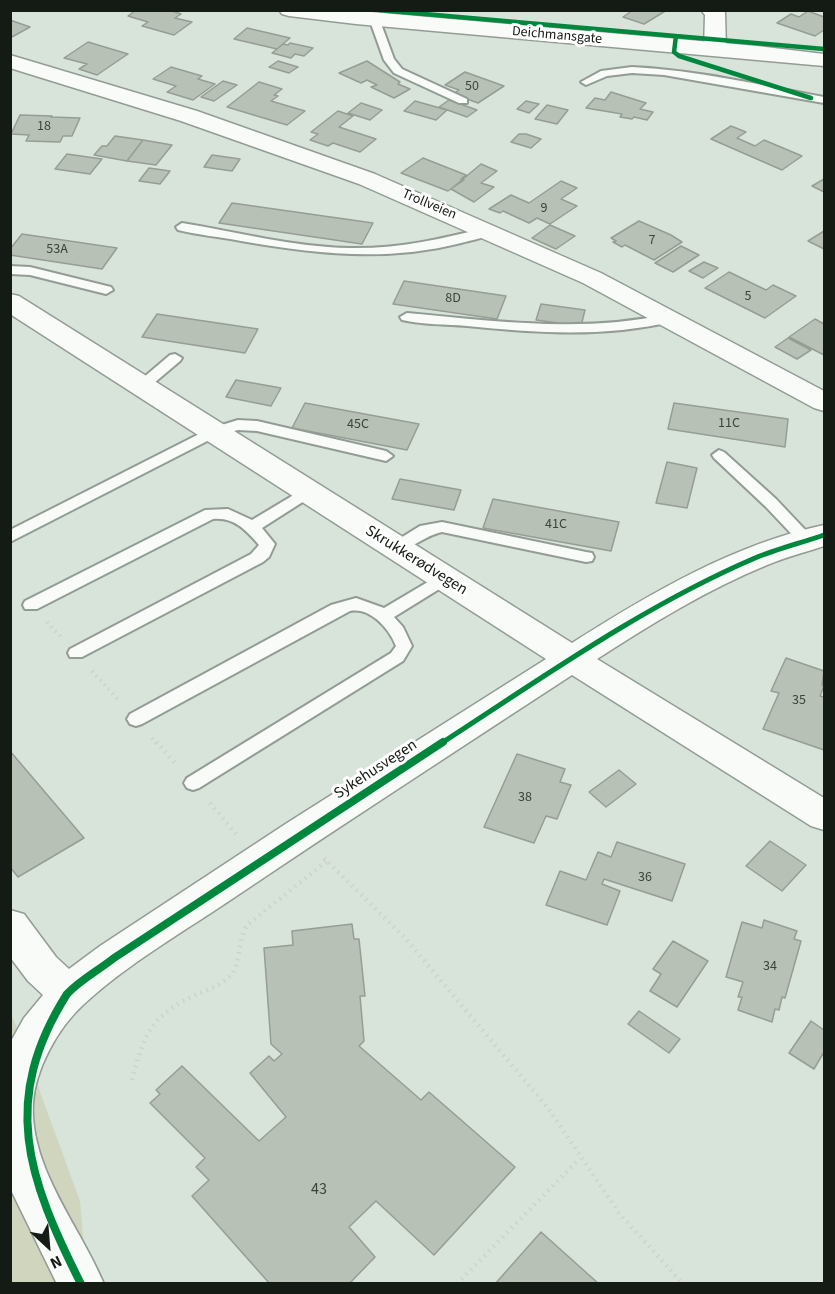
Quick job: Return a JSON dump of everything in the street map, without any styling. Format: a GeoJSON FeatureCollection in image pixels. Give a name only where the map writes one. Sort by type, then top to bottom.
{"type":"FeatureCollection","features":[{"type":"Feature","properties":{"kind":"street","name":"Deichmansgate"},"geometry":{"type":"LineString","coordinates":[[289,10],[375,21],[825,60]]}},
{"type":"Feature","properties":{"kind":"street"},"geometry":{"type":"LineString","coordinates":[[715,11],[716,49]]}},
{"type":"Feature","properties":{"kind":"street","name":"Trollveien"},"geometry":{"type":"LineString","coordinates":[[10,61],[189,116],[367,178],[592,278],[825,402]]}},
{"type":"Feature","properties":{"kind":"street","name":"Skrukkerødvegen"},"geometry":{"type":"LineString","coordinates":[[10,302],[443,579],[825,816]]}},
{"type":"Feature","properties":{"kind":"street","name":"Sykehusvegen"},"geometry":{"type":"LineString","coordinates":[[81,1284],[32,1187],[17,1148],[11,1104],[20,1066],[38,1031],[68,993],[114,958],[300,834],[620,628],[682,592],[757,557],[815,538]]}},
{"type":"Feature","properties":{"kind":"street"},"geometry":{"type":"LineString","coordinates":[[10,926],[42,969],[68,993]]}},
{"type":"Feature","properties":{"kind":"lane"},"geometry":{"type":"LineString","coordinates":[[375,21],[389,60],[398,71],[463,100]]}},
{"type":"Feature","properties":{"kind":"lane"},"geometry":{"type":"LineString","coordinates":[[586,82],[597,75],[618,71],[661,72],[711,78],[825,100]]}},
{"type":"Feature","properties":{"kind":"lane"},"geometry":{"type":"LineString","coordinates":[[182,227],[332,251],[362,251],[464,240],[489,231]]}},
{"type":"Feature","properties":{"kind":"lane"},"geometry":{"type":"LineString","coordinates":[[10,270],[30,271],[106,290]]}},
{"type":"Feature","properties":{"kind":"lane"},"geometry":{"type":"LineString","coordinates":[[407,317],[567,329],[607,329],[669,318]]}},
{"type":"Feature","properties":{"kind":"lane"},"geometry":{"type":"LineString","coordinates":[[142,386],[175,358]]}},
{"type":"Feature","properties":{"kind":"lane"},"geometry":{"type":"LineString","coordinates":[[10,537],[214,432],[238,425],[257,426],[386,456]]}},
{"type":"Feature","properties":{"kind":"lane"},"geometry":{"type":"LineString","coordinates":[[719,455],[771,503],[815,538]]}},
{"type":"Feature","properties":{"kind":"lane"},"geometry":{"type":"LineString","coordinates":[[252,527],[307,492]]}},
{"type":"Feature","properties":{"kind":"lane"},"geometry":{"type":"LineString","coordinates":[[30,605],[210,514],[230,514],[252,527],[267,544],[263,553],[257,558],[76,653]]}},
{"type":"Feature","properties":{"kind":"lane"},"geometry":{"type":"LineString","coordinates":[[396,548],[425,530],[442,527],[586,557]]}},
{"type":"Feature","properties":{"kind":"lane"},"geometry":{"type":"LineString","coordinates":[[382,617],[443,579]]}},
{"type":"Feature","properties":{"kind":"lane"},"geometry":{"type":"LineString","coordinates":[[136,719],[337,609],[354,604],[369,607],[395,627],[402,637],[404,646],[397,657],[193,783]]}},
{"type":"Feature","properties":{"kind":"path"},"geometry":{"type":"LineString","coordinates":[[300,834],[405,938],[548,1108],[619,1213],[683,1284]]}},
{"type":"Feature","properties":{"kind":"path"},"geometry":{"type":"LineString","coordinates":[[132,1080],[142,1039],[160,1014],[179,1002],[218,985],[231,975],[237,964],[239,939],[247,925],[327,861]]}},
{"type":"Feature","properties":{"kind":"path"},"geometry":{"type":"LineString","coordinates":[[457,1284],[580,1158]]}},
{"type":"Feature","properties":{"kind":"green space"},"geometry":{"type":"Polygon","coordinates":[[[10,1010],[80,1201],[87,1283],[11,1283],[10,1010]]]}},
{"type":"Feature","properties":{"kind":"building"},"geometry":{"type":"Polygon","coordinates":[[[136,10],[169,10],[181,14],[175,18],[192,22],[174,35],[142,26],[148,22],[128,16],[136,10]]]}},
{"type":"Feature","properties":{"kind":"building"},"geometry":{"type":"Polygon","coordinates":[[[633,10],[667,10],[644,24],[623,17],[633,10]]]}},
{"type":"Feature","properties":{"kind":"building"},"geometry":{"type":"Polygon","coordinates":[[[808,11],[824,17],[824,30],[815,36],[777,23],[791,14],[799,17],[808,11]]]}},
{"type":"Feature","properties":{"kind":"building"},"geometry":{"type":"Polygon","coordinates":[[[10,20],[30,27],[10,38],[10,20]]]}},
{"type":"Feature","properties":{"kind":"building"},"geometry":{"type":"Polygon","coordinates":[[[247,28],[290,38],[277,49],[234,39],[247,28]]]}},
{"type":"Feature","properties":{"kind":"building"},"geometry":{"type":"Polygon","coordinates":[[[88,42],[128,54],[97,75],[79,69],[87,64],[64,58],[88,42]]]}},
{"type":"Feature","properties":{"kind":"building"},"geometry":{"type":"Polygon","coordinates":[[[290,43],[313,48],[304,56],[295,54],[291,58],[272,53],[283,44],[290,43]]]}},
{"type":"Feature","properties":{"kind":"building"},"geometry":{"type":"Polygon","coordinates":[[[278,61],[298,67],[289,73],[269,67],[278,61]]]}},
{"type":"Feature","properties":{"kind":"building"},"geometry":{"type":"Polygon","coordinates":[[[367,61],[400,82],[398,84],[410,89],[394,98],[371,87],[377,85],[367,80],[361,83],[339,73],[367,61]]]}},
{"type":"Feature","properties":{"kind":"building"},"geometry":{"type":"Polygon","coordinates":[[[171,67],[202,76],[198,79],[215,84],[193,100],[167,92],[176,86],[153,79],[171,67]]]}},
{"type":"Feature","properties":{"kind":"building"},"geometry":{"type":"Polygon","coordinates":[[[465,72],[504,86],[478,103],[453,94],[459,90],[445,85],[465,72]]]}},
{"type":"Feature","properties":{"kind":"building"},"geometry":{"type":"Polygon","coordinates":[[[223,81],[237,85],[214,101],[201,97],[223,81]]]}},
{"type":"Feature","properties":{"kind":"building"},"geometry":{"type":"Polygon","coordinates":[[[259,82],[282,89],[274,95],[278,96],[271,101],[305,111],[287,125],[227,107],[259,82]]]}},
{"type":"Feature","properties":{"kind":"building"},"geometry":{"type":"Polygon","coordinates":[[[611,92],[646,103],[640,109],[653,112],[647,120],[620,117],[622,114],[586,108],[595,98],[605,100],[611,92]]]}},
{"type":"Feature","properties":{"kind":"building"},"geometry":{"type":"Polygon","coordinates":[[[449,100],[477,110],[467,117],[439,107],[449,100]]]}},
{"type":"Feature","properties":{"kind":"building"},"geometry":{"type":"Polygon","coordinates":[[[415,101],[447,110],[436,120],[404,111],[415,101]]]}},
{"type":"Feature","properties":{"kind":"building"},"geometry":{"type":"Polygon","coordinates":[[[526,101],[539,104],[529,113],[517,109],[526,101]]]}},
{"type":"Feature","properties":{"kind":"building"},"geometry":{"type":"Polygon","coordinates":[[[361,103],[382,110],[370,120],[348,113],[361,103]]]}},
{"type":"Feature","properties":{"kind":"building"},"geometry":{"type":"Polygon","coordinates":[[[547,105],[568,110],[557,124],[535,119],[547,105]]]}},
{"type":"Feature","properties":{"kind":"building"},"geometry":{"type":"Polygon","coordinates":[[[338,111],[353,116],[339,127],[376,139],[360,152],[333,143],[328,146],[310,140],[318,134],[311,132],[338,111]]]}},
{"type":"Feature","properties":{"kind":"building"},"geometry":{"type":"Polygon","coordinates":[[[20,115],[80,118],[72,136],[63,136],[60,142],[26,141],[29,135],[11,134],[20,115]]]}},
{"type":"Feature","properties":{"kind":"building"},"geometry":{"type":"Polygon","coordinates":[[[731,126],[746,132],[737,138],[755,146],[764,140],[802,156],[782,170],[711,139],[731,126]]]}},
{"type":"Feature","properties":{"kind":"building"},"geometry":{"type":"Polygon","coordinates":[[[519,134],[541,139],[531,148],[511,142],[519,134]]]}},
{"type":"Feature","properties":{"kind":"building"},"geometry":{"type":"Polygon","coordinates":[[[115,136],[143,140],[127,161],[94,155],[102,146],[107,146],[115,136]]]}},
{"type":"Feature","properties":{"kind":"building"},"geometry":{"type":"Polygon","coordinates":[[[143,140],[172,145],[156,165],[127,161],[143,140]]]}},
{"type":"Feature","properties":{"kind":"building"},"geometry":{"type":"Polygon","coordinates":[[[67,154],[102,159],[90,174],[55,169],[67,154]]]}},
{"type":"Feature","properties":{"kind":"building"},"geometry":{"type":"Polygon","coordinates":[[[212,155],[240,159],[232,171],[204,167],[212,155]]]}},
{"type":"Feature","properties":{"kind":"building"},"geometry":{"type":"Polygon","coordinates":[[[423,158],[466,175],[461,179],[464,180],[448,191],[401,173],[423,158]]]}},
{"type":"Feature","properties":{"kind":"building"},"geometry":{"type":"Polygon","coordinates":[[[481,164],[497,171],[481,183],[494,187],[474,202],[451,189],[481,164]]]}},
{"type":"Feature","properties":{"kind":"building"},"geometry":{"type":"Polygon","coordinates":[[[149,168],[170,171],[160,184],[139,181],[149,168]]]}},
{"type":"Feature","properties":{"kind":"building"},"geometry":{"type":"Polygon","coordinates":[[[824,179],[824,192],[812,186],[824,179]]]}},
{"type":"Feature","properties":{"kind":"building"},"geometry":{"type":"Polygon","coordinates":[[[561,181],[577,188],[561,199],[577,206],[550,224],[537,218],[529,223],[503,211],[500,213],[489,209],[511,195],[529,203],[561,181]]]}},
{"type":"Feature","properties":{"kind":"building"},"geometry":{"type":"Polygon","coordinates":[[[232,203],[373,223],[362,244],[219,223],[232,203]]]}},
{"type":"Feature","properties":{"kind":"building"},"geometry":{"type":"Polygon","coordinates":[[[639,221],[682,242],[654,260],[625,245],[622,247],[613,242],[616,241],[611,238],[639,221]]]}},
{"type":"Feature","properties":{"kind":"building"},"geometry":{"type":"Polygon","coordinates":[[[550,225],[575,236],[556,249],[532,238],[550,225]]]}},
{"type":"Feature","properties":{"kind":"building"},"geometry":{"type":"Polygon","coordinates":[[[824,231],[824,249],[808,241],[824,231]]]}},
{"type":"Feature","properties":{"kind":"building"},"geometry":{"type":"Polygon","coordinates":[[[22,234],[117,248],[102,269],[10,255],[10,249],[22,234]]]}},
{"type":"Feature","properties":{"kind":"building"},"geometry":{"type":"Polygon","coordinates":[[[681,246],[699,255],[673,272],[655,263],[681,246]]]}},
{"type":"Feature","properties":{"kind":"building"},"geometry":{"type":"Polygon","coordinates":[[[704,262],[718,268],[703,278],[689,271],[704,262]]]}},
{"type":"Feature","properties":{"kind":"building"},"geometry":{"type":"Polygon","coordinates":[[[729,272],[766,290],[773,285],[796,296],[765,318],[705,288],[729,272]]]}},
{"type":"Feature","properties":{"kind":"building"},"geometry":{"type":"Polygon","coordinates":[[[404,281],[506,296],[497,319],[393,304],[404,281]]]}},
{"type":"Feature","properties":{"kind":"building"},"geometry":{"type":"Polygon","coordinates":[[[541,304],[585,310],[581,326],[536,320],[541,304]]]}},
{"type":"Feature","properties":{"kind":"building"},"geometry":{"type":"Polygon","coordinates":[[[157,314],[258,329],[245,353],[142,337],[157,314]]]}},
{"type":"Feature","properties":{"kind":"building"},"geometry":{"type":"Polygon","coordinates":[[[815,319],[824,324],[824,355],[789,337],[815,319]]]}},
{"type":"Feature","properties":{"kind":"building"},"geometry":{"type":"Polygon","coordinates":[[[788,338],[811,350],[797,359],[775,347],[788,338]]]}},
{"type":"Feature","properties":{"kind":"building"},"geometry":{"type":"Polygon","coordinates":[[[236,380],[281,388],[271,406],[226,397],[236,380]]]}},
{"type":"Feature","properties":{"kind":"building"},"geometry":{"type":"Polygon","coordinates":[[[305,403],[419,424],[407,450],[292,428],[305,403]]]}},
{"type":"Feature","properties":{"kind":"building"},"geometry":{"type":"Polygon","coordinates":[[[674,403],[788,419],[785,447],[668,429],[674,403]]]}},
{"type":"Feature","properties":{"kind":"building"},"geometry":{"type":"Polygon","coordinates":[[[667,462],[697,468],[687,508],[656,503],[667,462]]]}},
{"type":"Feature","properties":{"kind":"building"},"geometry":{"type":"Polygon","coordinates":[[[400,479],[461,490],[454,510],[392,499],[400,479]]]}},
{"type":"Feature","properties":{"kind":"building"},"geometry":{"type":"Polygon","coordinates":[[[493,499],[619,522],[611,551],[483,528],[493,499]]]}},
{"type":"Feature","properties":{"kind":"building"},"geometry":{"type":"Polygon","coordinates":[[[786,658],[824,671],[822,685],[824,686],[820,696],[824,697],[824,750],[763,729],[779,693],[771,691],[786,658]]]}},
{"type":"Feature","properties":{"kind":"building"},"geometry":{"type":"Polygon","coordinates":[[[10,751],[84,838],[18,877],[10,867],[10,751]]]}},
{"type":"Feature","properties":{"kind":"building"},"geometry":{"type":"Polygon","coordinates":[[[517,754],[565,769],[560,782],[571,785],[557,819],[546,816],[534,843],[484,827],[517,754]]]}},
{"type":"Feature","properties":{"kind":"building"},"geometry":{"type":"Polygon","coordinates":[[[619,770],[636,784],[606,807],[589,792],[619,770]]]}},
{"type":"Feature","properties":{"kind":"building"},"geometry":{"type":"Polygon","coordinates":[[[770,841],[806,865],[782,891],[746,866],[770,841]]]}},
{"type":"Feature","properties":{"kind":"building"},"geometry":{"type":"Polygon","coordinates":[[[617,842],[685,864],[672,901],[604,879],[602,884],[620,891],[607,925],[546,905],[560,871],[586,880],[598,852],[611,857],[617,842]]]}},
{"type":"Feature","properties":{"kind":"building"},"geometry":{"type":"Polygon","coordinates":[[[764,920],[797,931],[794,939],[801,941],[785,998],[782,997],[779,1010],[775,1009],[772,1022],[738,1010],[742,997],[738,997],[743,982],[726,977],[742,922],[762,928],[764,920]]]}},
{"type":"Feature","properties":{"kind":"building"},"geometry":{"type":"Polygon","coordinates":[[[352,924],[354,939],[359,939],[365,996],[360,996],[364,1041],[359,1046],[421,1100],[429,1092],[515,1167],[434,1255],[376,1201],[349,1227],[375,1257],[349,1284],[270,1284],[192,1196],[209,1180],[196,1167],[205,1158],[150,1103],[160,1094],[156,1090],[182,1066],[259,1141],[286,1117],[250,1073],[269,1056],[274,1061],[282,1054],[271,1044],[264,948],[293,945],[292,931],[352,924]]]}},
{"type":"Feature","properties":{"kind":"building"},"geometry":{"type":"Polygon","coordinates":[[[673,941],[708,961],[677,1007],[650,991],[661,974],[653,969],[673,941]]]}},
{"type":"Feature","properties":{"kind":"building"},"geometry":{"type":"Polygon","coordinates":[[[639,1011],[680,1039],[669,1053],[628,1024],[639,1011]]]}},
{"type":"Feature","properties":{"kind":"building"},"geometry":{"type":"Polygon","coordinates":[[[811,1021],[824,1030],[824,1052],[814,1069],[789,1053],[811,1021]]]}},
{"type":"Feature","properties":{"kind":"building"},"geometry":{"type":"Polygon","coordinates":[[[541,1232],[599,1284],[495,1284],[541,1232]]]}},
{"type":"Feature","properties":{"kind":"cycle path"},"geometry":{"type":"LineString","coordinates":[[379,10],[824,49]]}},
{"type":"Feature","properties":{"kind":"cycle path"},"geometry":{"type":"LineString","coordinates":[[676,36],[674,52],[679,56],[811,98]]}},
{"type":"Feature","properties":{"kind":"cycle path"},"geometry":{"type":"LineString","coordinates":[[81,1284],[32,1187],[17,1148],[12,1104],[20,1066],[38,1031],[68,993],[114,958],[300,834],[620,628],[715,576],[757,557],[824,535]]}}]}
